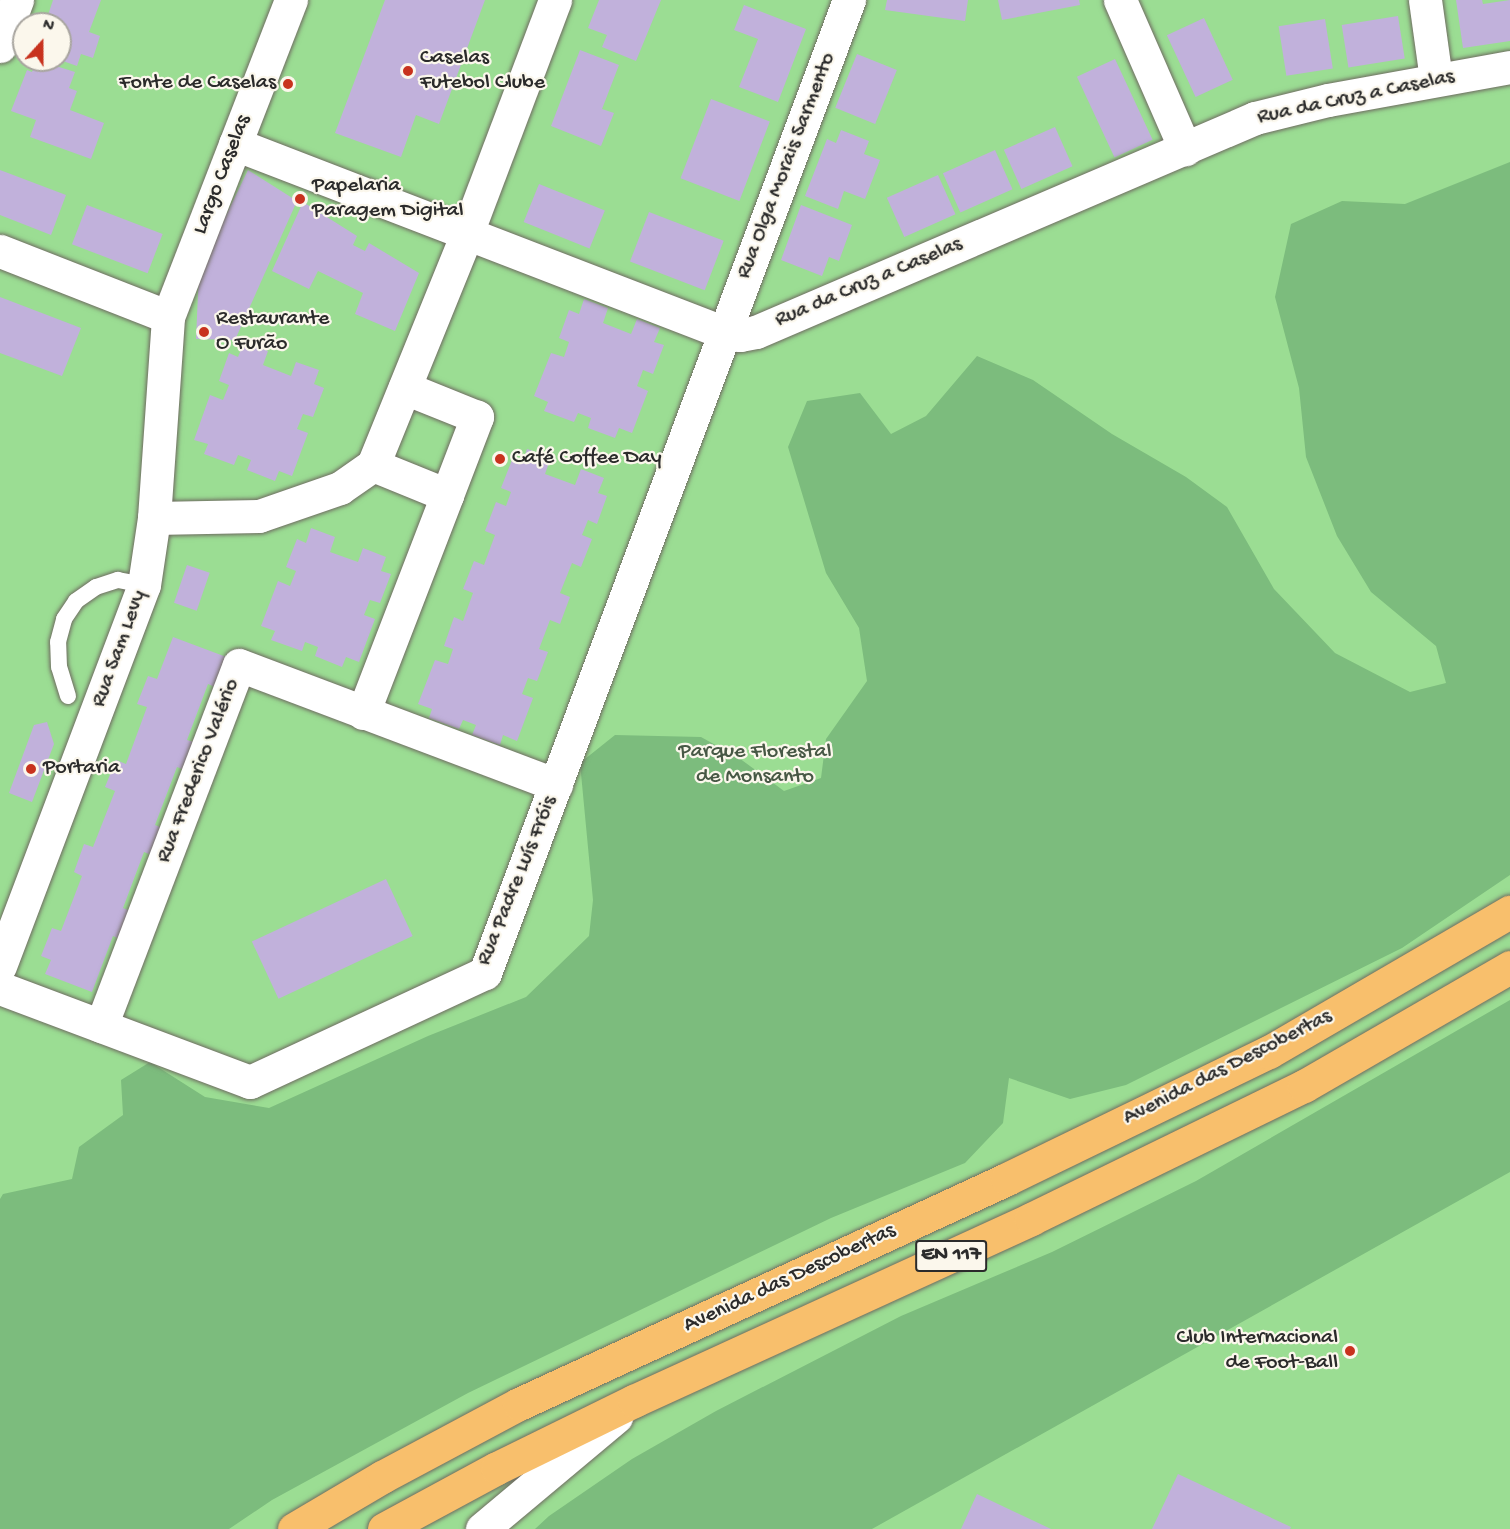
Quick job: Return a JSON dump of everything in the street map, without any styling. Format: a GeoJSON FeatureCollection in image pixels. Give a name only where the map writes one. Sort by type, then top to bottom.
{"type":"FeatureCollection","features":[{"type":"Feature","properties":{"kind":"main road","name":"Avenida das Descobertas"},"geometry":{"type":"LineString","coordinates":[[294,1529],[382,1477],[519,1404],[1006,1179],[1269,1052],[1510,912]]}},
{"type":"Feature","properties":{"kind":"main road","name":"Avenida das Descobertas"},"geometry":{"type":"LineString","coordinates":[[384,1529],[497,1468],[634,1401],[1031,1219],[1304,1086],[1510,967]]}},
{"type":"Feature","properties":{"kind":"street"},"geometry":{"type":"LineString","coordinates":[[0,46],[17,0]]}},
{"type":"Feature","properties":{"kind":"street","name":"Largo Caselas"},"geometry":{"type":"LineString","coordinates":[[168,317],[291,0]]}},
{"type":"Feature","properties":{"kind":"street"},"geometry":{"type":"LineString","coordinates":[[154,518],[259,516],[340,488],[373,465],[467,233],[555,0]]}},
{"type":"Feature","properties":{"kind":"street","name":"Rua Olga Morais Sarmento"},"geometry":{"type":"LineString","coordinates":[[725,333],[849,0]]}},
{"type":"Feature","properties":{"kind":"street"},"geometry":{"type":"LineString","coordinates":[[1120,0],[1185,149]]}},
{"type":"Feature","properties":{"kind":"street"},"geometry":{"type":"LineString","coordinates":[[1425,0],[1437,79]]}},
{"type":"Feature","properties":{"kind":"street","name":"Rua da Cruz a Caselas"},"geometry":{"type":"LineString","coordinates":[[235,144],[725,333],[756,332],[1255,118],[1328,100],[1510,67]]}},
{"type":"Feature","properties":{"kind":"street"},"geometry":{"type":"LineString","coordinates":[[0,251],[168,317]]}},
{"type":"Feature","properties":{"kind":"street","name":"Rua Sam Levy"},"geometry":{"type":"LineString","coordinates":[[0,966],[144,585],[154,518],[168,317]]}},
{"type":"Feature","properties":{"kind":"street","name":"Rua Padre Luís Fróis"},"geometry":{"type":"LineString","coordinates":[[0,988],[250,1082],[485,973],[725,333]]}},
{"type":"Feature","properties":{"kind":"street"},"geometry":{"type":"LineString","coordinates":[[363,712],[477,417],[405,388]]}},
{"type":"Feature","properties":{"kind":"street"},"geometry":{"type":"LineString","coordinates":[[373,465],[447,495]]}},
{"type":"Feature","properties":{"kind":"street","name":"Rua Frederico Valério"},"geometry":{"type":"LineString","coordinates":[[101,1026],[239,665],[556,785]]}},
{"type":"Feature","properties":{"kind":"street"},"geometry":{"type":"LineString","coordinates":[[482,1529],[634,1401]]}},
{"type":"Feature","properties":{"kind":"lane"},"geometry":{"type":"LineString","coordinates":[[68,696],[59,667],[58,642],[64,619],[76,601],[96,587],[118,580],[144,585]]}},
{"type":"Feature","properties":{"kind":"green space","name":"Parque Florestal de Monsanto"},"geometry":{"type":"Polygon","coordinates":[[[0,0],[1510,0],[1510,1529],[0,1529],[0,0]]]}},
{"type":"Feature","properties":{"kind":"green space"},"geometry":{"type":"Polygon","coordinates":[[[1510,162],[1510,875],[1402,948],[1126,1085],[1070,1099],[1009,1078],[1003,1123],[965,1163],[831,1218],[468,1393],[272,1500],[229,1529],[0,1529],[0,1199],[3,1194],[72,1179],[79,1147],[123,1115],[121,1080],[150,1062],[205,1097],[269,1108],[428,1036],[526,997],[589,936],[593,900],[580,763],[615,735],[701,737],[739,758],[784,791],[821,778],[826,739],[867,681],[859,628],[826,573],[788,447],[807,401],[860,393],[891,434],[926,416],[977,356],[1033,380],[1112,434],[1186,477],[1227,507],[1274,589],[1335,653],[1410,692],[1446,683],[1436,646],[1371,592],[1337,536],[1306,457],[1299,388],[1275,297],[1291,224],[1342,201],[1405,204],[1510,162]]]}},
{"type":"Feature","properties":{"kind":"green space"},"geometry":{"type":"Polygon","coordinates":[[[1510,1000],[1510,1172],[872,1529],[535,1529],[549,1516],[632,1459],[716,1411],[901,1316],[1052,1252],[1196,1181],[1510,1000]]]}},
{"type":"Feature","properties":{"kind":"building"},"geometry":{"type":"Polygon","coordinates":[[[53,0],[101,0],[89,32],[100,36],[93,58],[81,54],[77,66],[72,64],[72,12],[49,12],[53,0]]]}},
{"type":"Feature","properties":{"kind":"building","name":"Caselas Futebol Clube"},"geometry":{"type":"Polygon","coordinates":[[[385,0],[485,0],[439,124],[416,115],[401,157],[335,133],[385,0]]]}},
{"type":"Feature","properties":{"kind":"building"},"geometry":{"type":"Polygon","coordinates":[[[599,0],[661,0],[636,61],[602,47],[607,35],[588,28],[599,0]]]}},
{"type":"Feature","properties":{"kind":"building"},"geometry":{"type":"Polygon","coordinates":[[[887,0],[968,0],[965,21],[885,10],[887,0]]]}},
{"type":"Feature","properties":{"kind":"building"},"geometry":{"type":"Polygon","coordinates":[[[998,0],[1079,0],[1080,5],[1002,20],[998,0]]]}},
{"type":"Feature","properties":{"kind":"building"},"geometry":{"type":"Polygon","coordinates":[[[1456,0],[1482,0],[1483,4],[1510,0],[1510,41],[1463,48],[1456,0]]]}},
{"type":"Feature","properties":{"kind":"building"},"geometry":{"type":"Polygon","coordinates":[[[744,5],[806,29],[778,102],[739,87],[758,39],[734,30],[744,5]]]}},
{"type":"Feature","properties":{"kind":"building"},"geometry":{"type":"Polygon","coordinates":[[[1398,16],[1405,58],[1348,67],[1342,25],[1398,16]]]}},
{"type":"Feature","properties":{"kind":"building"},"geometry":{"type":"Polygon","coordinates":[[[1204,18],[1233,80],[1196,97],[1167,35],[1204,18]]]}},
{"type":"Feature","properties":{"kind":"building"},"geometry":{"type":"Polygon","coordinates":[[[1325,19],[1333,68],[1286,76],[1279,26],[1325,19]]]}},
{"type":"Feature","properties":{"kind":"building"},"geometry":{"type":"Polygon","coordinates":[[[580,50],[619,65],[602,109],[614,113],[601,146],[551,126],[580,50]]]}},
{"type":"Feature","properties":{"kind":"building"},"geometry":{"type":"Polygon","coordinates":[[[857,54],[897,70],[875,124],[835,108],[857,54]]]}},
{"type":"Feature","properties":{"kind":"building"},"geometry":{"type":"Polygon","coordinates":[[[1115,59],[1153,140],[1115,157],[1077,77],[1115,59]]]}},
{"type":"Feature","properties":{"kind":"building"},"geometry":{"type":"Polygon","coordinates":[[[72,71],[75,72],[69,88],[77,91],[70,110],[104,123],[91,159],[30,137],[36,120],[11,111],[26,72],[72,71]]]}},
{"type":"Feature","properties":{"kind":"building"},"geometry":{"type":"Polygon","coordinates":[[[711,99],[770,122],[739,201],[681,178],[711,99]]]}},
{"type":"Feature","properties":{"kind":"building"},"geometry":{"type":"Polygon","coordinates":[[[1055,127],[1072,166],[1021,189],[1004,150],[1055,127]]]}},
{"type":"Feature","properties":{"kind":"building"},"geometry":{"type":"Polygon","coordinates":[[[841,130],[869,141],[864,154],[880,160],[865,199],[844,191],[838,209],[805,196],[827,139],[836,143],[841,130]]]}},
{"type":"Feature","properties":{"kind":"building"},"geometry":{"type":"Polygon","coordinates":[[[995,150],[1012,189],[960,212],[943,173],[995,150]]]}},
{"type":"Feature","properties":{"kind":"building"},"geometry":{"type":"Polygon","coordinates":[[[0,170],[66,195],[51,235],[0,215],[0,170]]]}},
{"type":"Feature","properties":{"kind":"building"},"geometry":{"type":"Polygon","coordinates":[[[248,170],[297,201],[235,340],[196,339],[199,271],[248,170]]]}},
{"type":"Feature","properties":{"kind":"building"},"geometry":{"type":"Polygon","coordinates":[[[938,175],[955,214],[904,237],[887,198],[938,175]]]}},
{"type":"Feature","properties":{"kind":"building"},"geometry":{"type":"Polygon","coordinates":[[[539,184],[605,211],[589,249],[524,222],[539,184]]]}},
{"type":"Feature","properties":{"kind":"building"},"geometry":{"type":"Polygon","coordinates":[[[303,202],[357,236],[353,245],[365,251],[369,243],[419,273],[395,331],[355,314],[363,293],[318,271],[309,289],[272,271],[303,202]]]}},
{"type":"Feature","properties":{"kind":"building"},"geometry":{"type":"Polygon","coordinates":[[[87,205],[163,234],[148,273],[72,244],[87,205]]]}},
{"type":"Feature","properties":{"kind":"building"},"geometry":{"type":"Polygon","coordinates":[[[801,205],[852,225],[839,261],[829,257],[822,276],[781,260],[801,205]]]}},
{"type":"Feature","properties":{"kind":"building"},"geometry":{"type":"Polygon","coordinates":[[[649,212],[724,241],[705,290],[630,261],[649,212]]]}},
{"type":"Feature","properties":{"kind":"building"},"geometry":{"type":"Polygon","coordinates":[[[0,297],[81,328],[62,376],[0,353],[0,297]]]}},
{"type":"Feature","properties":{"kind":"building"},"geometry":{"type":"Polygon","coordinates":[[[584,299],[608,308],[603,323],[631,334],[637,319],[660,328],[654,342],[664,345],[653,374],[643,370],[637,386],[648,391],[632,433],[619,428],[615,438],[588,428],[591,418],[578,413],[574,422],[544,411],[548,402],[534,396],[551,353],[564,357],[569,342],[559,338],[569,310],[579,314],[584,299]]]}},
{"type":"Feature","properties":{"kind":"building"},"geometry":{"type":"Polygon","coordinates":[[[244,342],[268,351],[263,365],[291,376],[296,362],[319,370],[314,384],[324,388],[313,417],[303,414],[297,429],[308,433],[292,476],[279,471],[275,481],[247,470],[251,460],[238,455],[234,465],[204,454],[208,444],[194,440],[210,395],[223,400],[229,385],[219,381],[229,353],[238,357],[244,342]]]}},
{"type":"Feature","properties":{"kind":"building"},"geometry":{"type":"Polygon","coordinates":[[[527,449],[551,457],[545,474],[575,485],[581,469],[604,478],[598,493],[607,496],[597,524],[588,520],[582,535],[592,539],[581,567],[572,563],[560,593],[570,597],[560,624],[550,620],[539,649],[548,652],[537,681],[528,678],[522,694],[533,698],[517,741],[503,735],[500,745],[472,735],[476,725],[463,720],[459,729],[429,718],[432,709],[418,704],[435,660],[448,664],[453,649],[444,646],[454,617],[463,621],[473,593],[463,589],[474,561],[484,565],[495,535],[485,531],[496,502],[506,506],[511,492],[501,488],[512,460],[522,464],[527,449]]]}},
{"type":"Feature","properties":{"kind":"building"},"geometry":{"type":"Polygon","coordinates":[[[311,528],[335,537],[330,552],[358,562],[363,548],[386,557],[381,571],[391,574],[380,603],[370,600],[364,615],[375,619],[359,662],[346,657],[342,667],[315,656],[318,647],[305,642],[302,651],[271,640],[275,631],[261,626],[278,581],[290,586],[296,571],[286,567],[297,539],[306,543],[311,528]]]}},
{"type":"Feature","properties":{"kind":"building"},"geometry":{"type":"Polygon","coordinates":[[[187,565],[210,573],[197,611],[174,603],[187,565]]]}},
{"type":"Feature","properties":{"kind":"building"},"geometry":{"type":"Polygon","coordinates":[[[173,637],[229,658],[217,688],[208,684],[187,740],[197,743],[187,771],[177,767],[155,825],[165,829],[154,856],[144,852],[123,908],[133,912],[122,940],[113,936],[92,992],[45,974],[51,960],[41,956],[52,928],[61,931],[82,876],[74,872],[84,844],[93,847],[115,791],[105,787],[116,760],[126,764],[147,707],[137,704],[148,676],[157,679],[173,637]]]}},
{"type":"Feature","properties":{"kind":"building","name":"Portaria"},"geometry":{"type":"Polygon","coordinates":[[[47,722],[54,744],[32,802],[9,793],[34,725],[47,722]]]}},
{"type":"Feature","properties":{"kind":"building"},"geometry":{"type":"Polygon","coordinates":[[[386,879],[413,936],[278,999],[252,942],[386,879]]]}},
{"type":"Feature","properties":{"kind":"building"},"geometry":{"type":"Polygon","coordinates":[[[1178,1474],[1291,1527],[1290,1529],[1152,1529],[1178,1474]]]}},
{"type":"Feature","properties":{"kind":"building"},"geometry":{"type":"Polygon","coordinates":[[[977,1494],[1051,1529],[961,1529],[977,1494]]]}},
{"type":"Feature","properties":{"kind":"place","name":"Caselas Futebol Clube"},"geometry":{"type":"Point","coordinates":[408,71]}},
{"type":"Feature","properties":{"kind":"place","name":"Fonte de Caselas"},"geometry":{"type":"Point","coordinates":[288,84]}},
{"type":"Feature","properties":{"kind":"place","name":"Papelaria Paragem Digital"},"geometry":{"type":"Point","coordinates":[300,199]}},
{"type":"Feature","properties":{"kind":"place","name":"Restaurante O Furão"},"geometry":{"type":"Point","coordinates":[204,332]}},
{"type":"Feature","properties":{"kind":"place","name":"Café Coffee Day"},"geometry":{"type":"Point","coordinates":[500,459]}},
{"type":"Feature","properties":{"kind":"place","name":"Portaria"},"geometry":{"type":"Point","coordinates":[31,769]}},
{"type":"Feature","properties":{"kind":"place","name":"Club Internacional de Foot-Ball"},"geometry":{"type":"Point","coordinates":[1350,1351]}}]}
